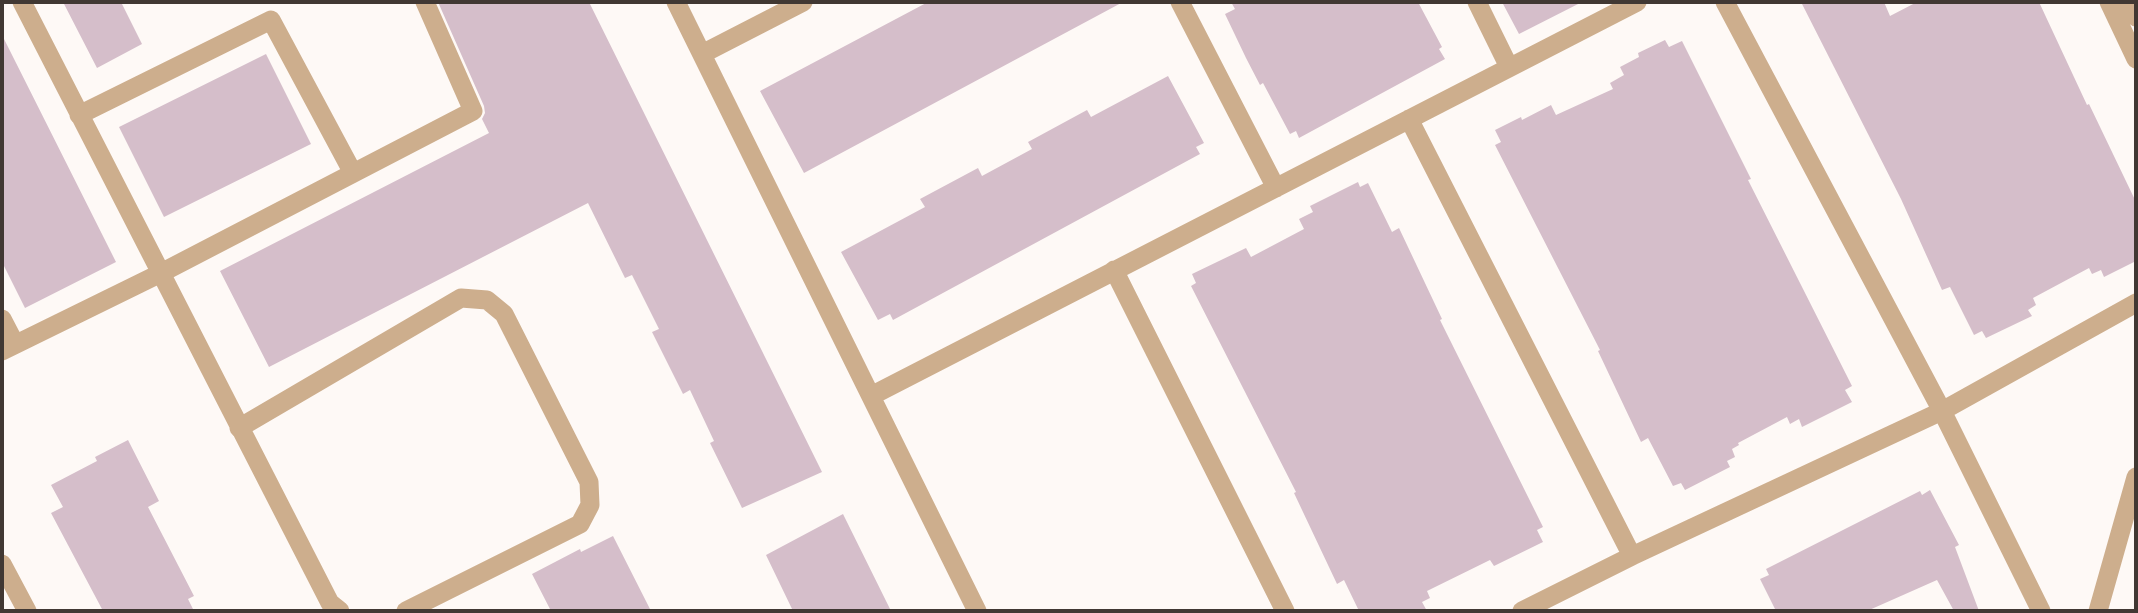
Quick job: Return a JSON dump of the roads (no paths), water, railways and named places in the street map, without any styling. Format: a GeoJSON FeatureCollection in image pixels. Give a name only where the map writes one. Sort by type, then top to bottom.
{"type":"FeatureCollection","features":[{"type":"Feature","properties":{"kind":"street"},"geometry":{"type":"LineString","coordinates":[[22,2],[330,603],[340,611]]}},
{"type":"Feature","properties":{"kind":"street"},"geometry":{"type":"LineString","coordinates":[[262,2],[353,173]]}},
{"type":"Feature","properties":{"kind":"street"},"geometry":{"type":"LineString","coordinates":[[2,319],[8,348],[160,273],[473,111],[425,2]]}},
{"type":"Feature","properties":{"kind":"street"},"geometry":{"type":"LineString","coordinates":[[676,2],[977,611]]}},
{"type":"Feature","properties":{"kind":"street"},"geometry":{"type":"LineString","coordinates":[[702,54],[803,2]]}},
{"type":"Feature","properties":{"kind":"street"},"geometry":{"type":"LineString","coordinates":[[1180,2],[1276,188]]}},
{"type":"Feature","properties":{"kind":"street"},"geometry":{"type":"LineString","coordinates":[[1477,2],[1509,67]]}},
{"type":"Feature","properties":{"kind":"street"},"geometry":{"type":"LineString","coordinates":[[871,396],[1637,2]]}},
{"type":"Feature","properties":{"kind":"street"},"geometry":{"type":"LineString","coordinates":[[1725,2],[1942,411],[2041,611]]}},
{"type":"Feature","properties":{"kind":"street"},"geometry":{"type":"LineString","coordinates":[[2109,2],[2136,58]]}},
{"type":"Feature","properties":{"kind":"street"},"geometry":{"type":"LineString","coordinates":[[2122,2],[2136,17]]}},
{"type":"Feature","properties":{"kind":"street"},"geometry":{"type":"LineString","coordinates":[[79,115],[271,20]]}},
{"type":"Feature","properties":{"kind":"street"},"geometry":{"type":"LineString","coordinates":[[1409,119],[1632,556]]}},
{"type":"Feature","properties":{"kind":"street"},"geometry":{"type":"LineString","coordinates":[[1114,270],[1284,611]]}},
{"type":"Feature","properties":{"kind":"street"},"geometry":{"type":"LineString","coordinates":[[239,428],[461,298],[487,300],[504,314],[589,482],[590,505],[580,524],[406,611]]}},
{"type":"Feature","properties":{"kind":"street"},"geometry":{"type":"LineString","coordinates":[[1522,611],[1632,556],[1942,411],[2136,303]]}},
{"type":"Feature","properties":{"kind":"street"},"geometry":{"type":"LineString","coordinates":[[2098,611],[2136,477]]}},
{"type":"Feature","properties":{"kind":"street"},"geometry":{"type":"LineString","coordinates":[[2,564],[27,611]]}}]}
